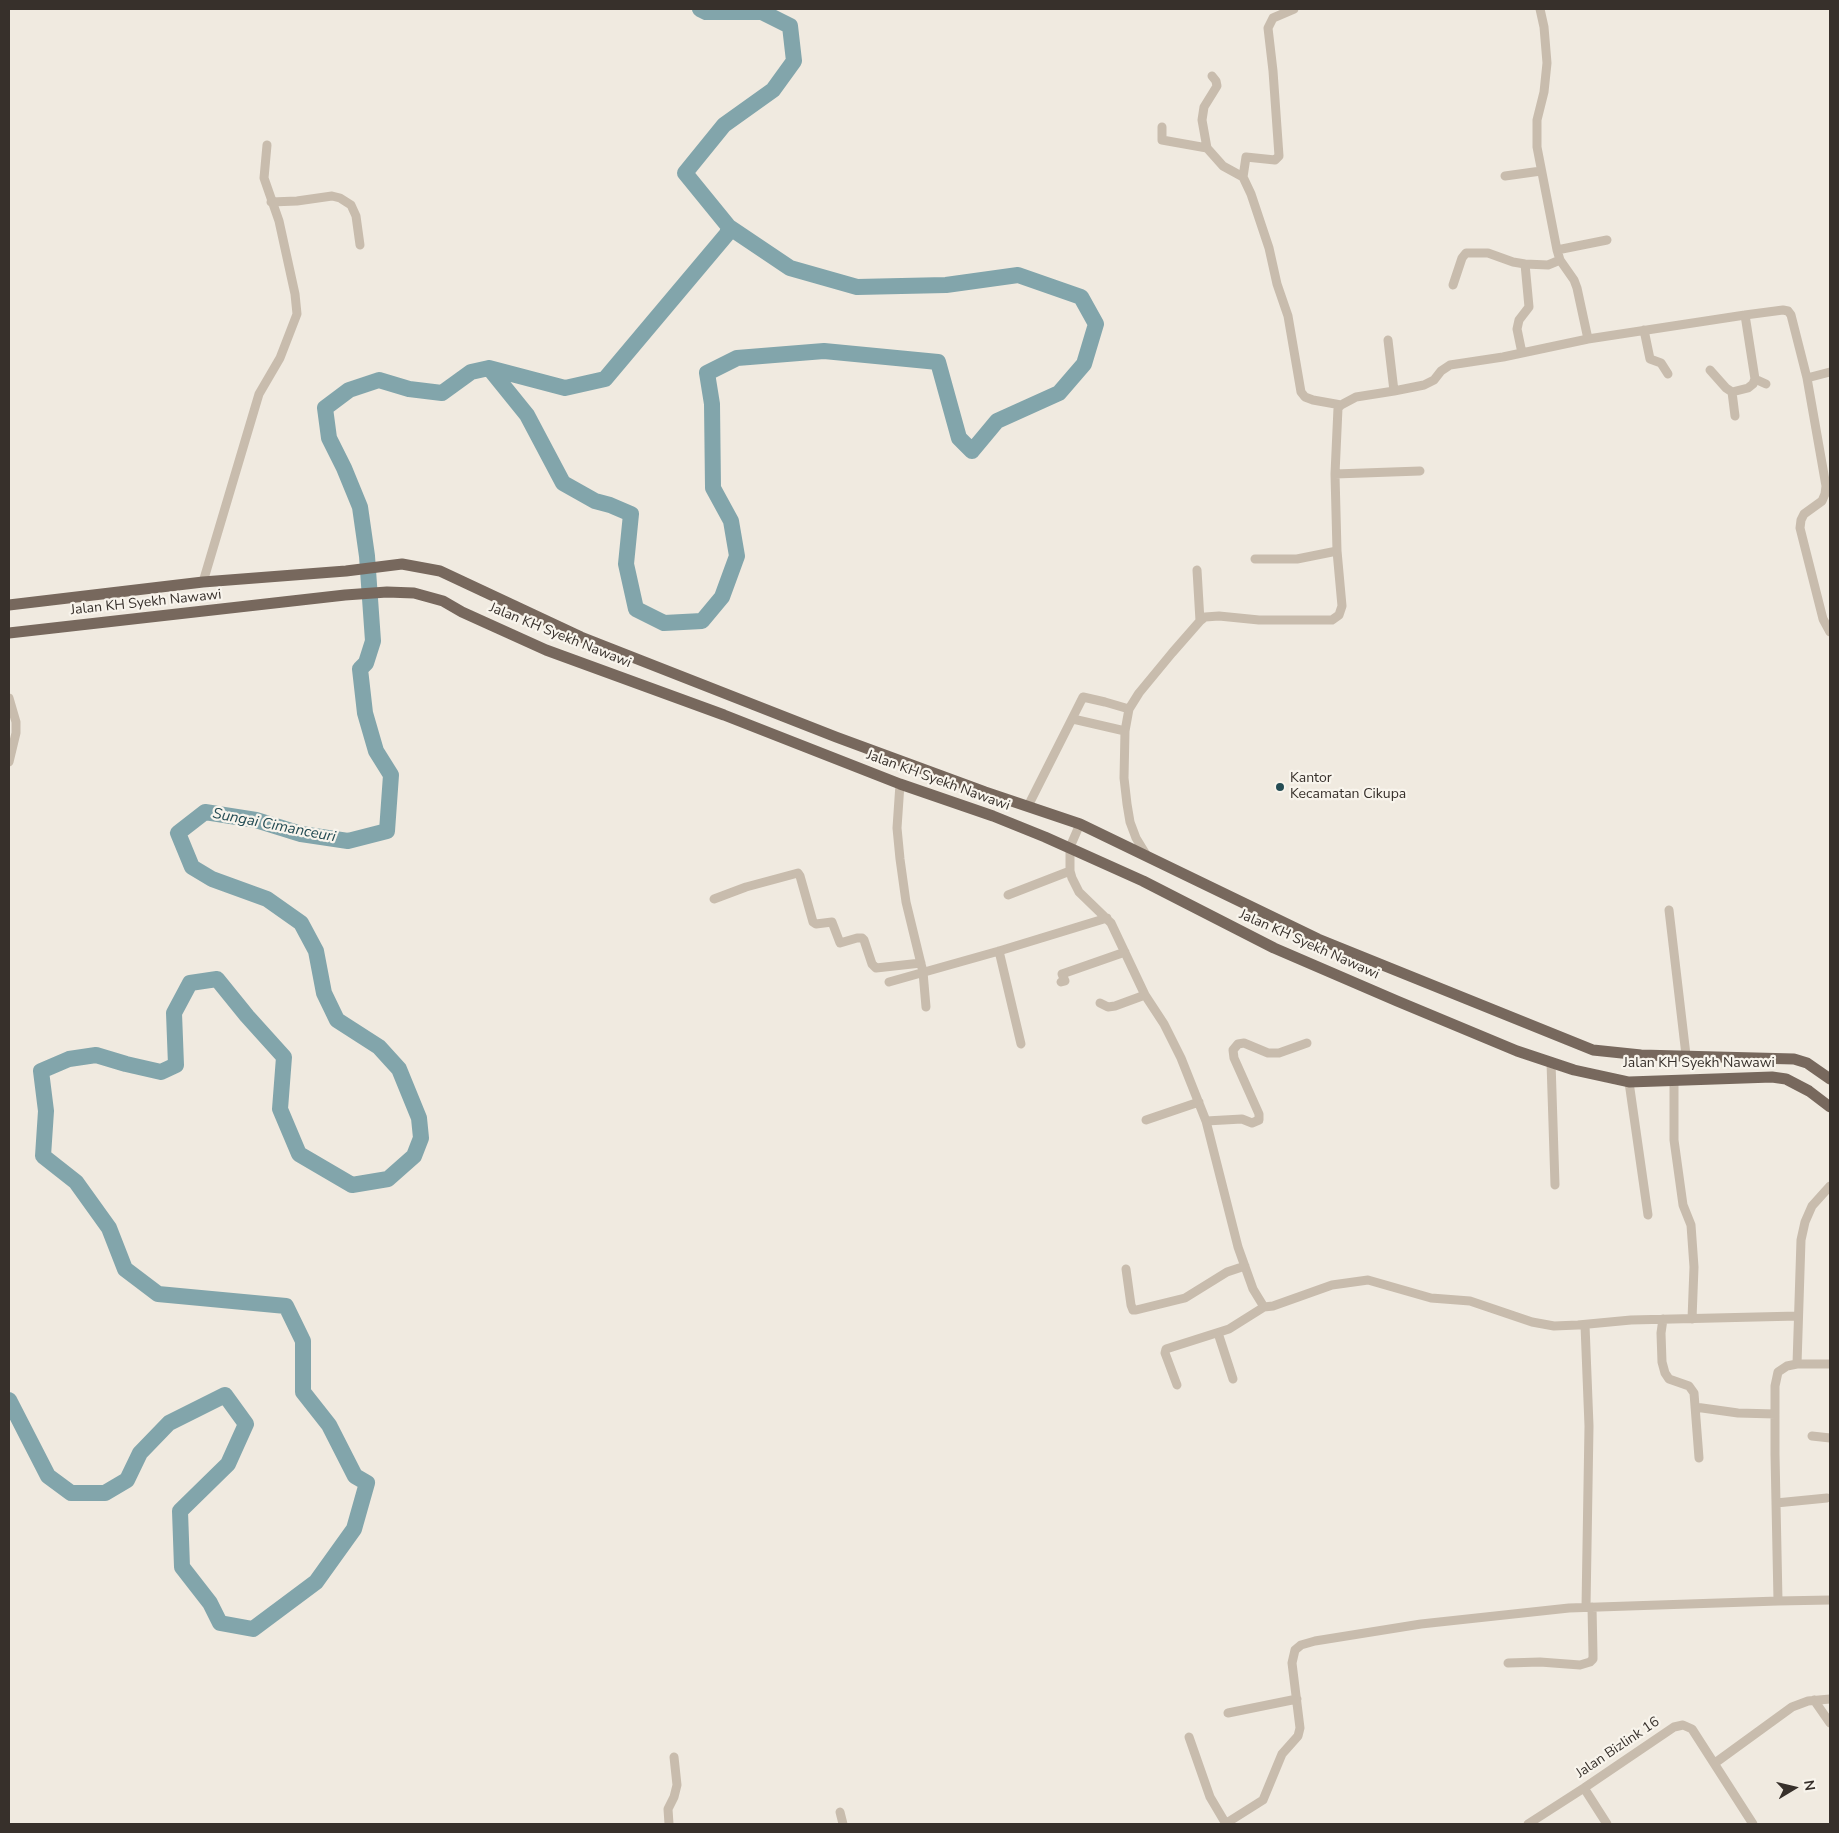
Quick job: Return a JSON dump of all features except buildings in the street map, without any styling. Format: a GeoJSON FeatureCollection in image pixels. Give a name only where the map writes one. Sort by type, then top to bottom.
{"type":"FeatureCollection","features":[{"type":"Feature","properties":{"kind":"main road","name":"Jalan KH Syekh Nawawi"},"geometry":{"type":"LineString","coordinates":[[9,605],[203,582],[385,565],[402,564],[440,571],[581,637],[836,737],[985,792],[1080,824],[1318,939],[1593,1050],[1616,1053],[1794,1059],[1807,1063],[1830,1079]]}},
{"type":"Feature","properties":{"kind":"main road","name":"Jalan KH Syekh Nawawi"},"geometry":{"type":"LineString","coordinates":[[9,633],[344,594],[414,593],[443,601],[462,612],[546,650],[724,715],[900,784],[993,816],[1070,848],[1144,882],[1274,948],[1397,1002],[1517,1051],[1589,1074],[1630,1082],[1772,1077],[1786,1079],[1809,1091],[1830,1107]]}},
{"type":"Feature","properties":{"kind":"street"},"geometry":{"type":"LineString","coordinates":[[1243,177],[1246,157],[1275,160],[1279,156],[1268,28],[1273,18],[1294,9]]}},
{"type":"Feature","properties":{"kind":"street"},"geometry":{"type":"LineString","coordinates":[[1540,9],[1544,27],[1547,63],[1536,130],[1537,147],[1557,250],[1560,260],[1574,280],[1577,288],[1588,339]]}},
{"type":"Feature","properties":{"kind":"street"},"geometry":{"type":"LineString","coordinates":[[1212,76],[1216,80],[1217,86],[1204,107],[1202,120],[1207,148],[1223,166],[1243,177],[1252,194],[1269,248],[1277,284],[1286,304],[1301,392],[1305,397],[1313,400],[1341,405]]}},
{"type":"Feature","properties":{"kind":"street"},"geometry":{"type":"LineString","coordinates":[[1162,127],[1162,140],[1207,148]]}},
{"type":"Feature","properties":{"kind":"street"},"geometry":{"type":"LineString","coordinates":[[203,582],[259,394],[280,358],[297,314],[296,294],[279,221],[264,178],[267,145]]}},
{"type":"Feature","properties":{"kind":"street"},"geometry":{"type":"LineString","coordinates":[[1505,176],[1541,171]]}},
{"type":"Feature","properties":{"kind":"street"},"geometry":{"type":"LineString","coordinates":[[271,202],[332,196],[340,198],[351,205],[356,216],[360,245]]}},
{"type":"Feature","properties":{"kind":"street"},"geometry":{"type":"LineString","coordinates":[[1557,250],[1607,240]]}},
{"type":"Feature","properties":{"kind":"street"},"geometry":{"type":"LineString","coordinates":[[1453,285],[1462,258],[1466,253],[1488,253],[1513,262],[1526,264],[1548,265],[1560,260]]}},
{"type":"Feature","properties":{"kind":"street"},"geometry":{"type":"LineString","coordinates":[[1522,353],[1517,329],[1519,320],[1528,306],[1526,264]]}},
{"type":"Feature","properties":{"kind":"street"},"geometry":{"type":"LineString","coordinates":[[1148,857],[1136,838],[1130,822],[1127,804],[1124,778],[1125,730],[1129,709],[1139,693],[1205,617],[1259,620],[1332,620],[1340,615],[1342,606],[1337,551],[1335,474],[1338,408],[1356,396],[1424,385],[1434,380],[1441,371],[1450,365],[1644,330],[1745,315],[1788,311],[1792,315],[1807,378],[1828,480],[1822,501],[1804,514],[1800,528],[1823,619],[1830,632]]}},
{"type":"Feature","properties":{"kind":"street"},"geometry":{"type":"LineString","coordinates":[[1710,370],[1732,392],[1748,388],[1753,384],[1755,379],[1745,315]]}},
{"type":"Feature","properties":{"kind":"street"},"geometry":{"type":"LineString","coordinates":[[1644,330],[1650,358],[1661,363],[1668,374]]}},
{"type":"Feature","properties":{"kind":"street"},"geometry":{"type":"LineString","coordinates":[[1388,340],[1394,391]]}},
{"type":"Feature","properties":{"kind":"street"},"geometry":{"type":"LineString","coordinates":[[1807,378],[1830,372]]}},
{"type":"Feature","properties":{"kind":"street"},"geometry":{"type":"LineString","coordinates":[[1755,379],[1766,384]]}},
{"type":"Feature","properties":{"kind":"street"},"geometry":{"type":"LineString","coordinates":[[1732,392],[1735,416]]}},
{"type":"Feature","properties":{"kind":"street"},"geometry":{"type":"LineString","coordinates":[[1335,474],[1420,471]]}},
{"type":"Feature","properties":{"kind":"street"},"geometry":{"type":"LineString","coordinates":[[1255,559],[1297,559],[1337,551]]}},
{"type":"Feature","properties":{"kind":"street"},"geometry":{"type":"LineString","coordinates":[[1197,570],[1200,621]]}},
{"type":"Feature","properties":{"kind":"street"},"geometry":{"type":"LineString","coordinates":[[1028,806],[1083,697],[1129,709]]}},
{"type":"Feature","properties":{"kind":"street"},"geometry":{"type":"LineString","coordinates":[[9,698],[16,722],[16,733],[9,762]]}},
{"type":"Feature","properties":{"kind":"street"},"geometry":{"type":"LineString","coordinates":[[1073,719],[1125,730]]}},
{"type":"Feature","properties":{"kind":"street"},"geometry":{"type":"LineString","coordinates":[[900,784],[898,828],[900,859],[906,902],[922,967],[926,1007]]}},
{"type":"Feature","properties":{"kind":"street"},"geometry":{"type":"LineString","coordinates":[[1080,824],[1070,848],[1070,870],[1079,892],[1107,918],[1116,932],[1145,995],[1164,1024],[1181,1058],[1206,1121],[1222,1188],[1245,1266],[1253,1289],[1264,1307]]}},
{"type":"Feature","properties":{"kind":"street"},"geometry":{"type":"LineString","coordinates":[[1008,895],[1070,870]]}},
{"type":"Feature","properties":{"kind":"street"},"geometry":{"type":"LineString","coordinates":[[714,899],[746,887],[798,873],[813,922],[816,924],[832,922],[840,944],[862,938],[872,964],[876,968],[922,967],[999,951],[1107,918]]}},
{"type":"Feature","properties":{"kind":"street"},"geometry":{"type":"LineString","coordinates":[[1669,910],[1686,1056]]}},
{"type":"Feature","properties":{"kind":"street"},"geometry":{"type":"LineString","coordinates":[[999,951],[1021,1044]]}},
{"type":"Feature","properties":{"kind":"street"},"geometry":{"type":"LineString","coordinates":[[1061,982],[1065,981],[1062,974],[1125,952]]}},
{"type":"Feature","properties":{"kind":"street"},"geometry":{"type":"LineString","coordinates":[[889,982],[922,967]]}},
{"type":"Feature","properties":{"kind":"street"},"geometry":{"type":"LineString","coordinates":[[1100,1003],[1115,1006],[1145,995]]}},
{"type":"Feature","properties":{"kind":"street"},"geometry":{"type":"LineString","coordinates":[[1206,1121],[1242,1119],[1252,1123],[1259,1120],[1259,1114],[1234,1058],[1233,1050],[1238,1044],[1244,1043],[1268,1054],[1279,1053],[1307,1043]]}},
{"type":"Feature","properties":{"kind":"street"},"geometry":{"type":"LineString","coordinates":[[1551,1062],[1555,1185]]}},
{"type":"Feature","properties":{"kind":"street"},"geometry":{"type":"LineString","coordinates":[[1674,1081],[1674,1140],[1683,1205],[1690,1225],[1694,1267],[1692,1319]]}},
{"type":"Feature","properties":{"kind":"street"},"geometry":{"type":"LineString","coordinates":[[1630,1082],[1648,1215]]}},
{"type":"Feature","properties":{"kind":"street"},"geometry":{"type":"LineString","coordinates":[[1146,1120],[1198,1102]]}},
{"type":"Feature","properties":{"kind":"street"},"geometry":{"type":"LineString","coordinates":[[1797,1364],[1801,1240],[1805,1222],[1812,1206],[1830,1186]]}},
{"type":"Feature","properties":{"kind":"street"},"geometry":{"type":"LineString","coordinates":[[1126,1269],[1131,1305],[1133,1310],[1136,1310],[1185,1298],[1228,1272],[1245,1266]]}},
{"type":"Feature","properties":{"kind":"street"},"geometry":{"type":"LineString","coordinates":[[1177,1385],[1165,1353],[1166,1349],[1218,1333],[1264,1307],[1273,1306],[1332,1285],[1368,1280],[1431,1298],[1470,1301],[1532,1322],[1554,1326],[1631,1320],[1798,1316]]}},
{"type":"Feature","properties":{"kind":"street"},"geometry":{"type":"LineString","coordinates":[[1663,1319],[1662,1362],[1669,1379],[1689,1386],[1694,1393],[1699,1458]]}},
{"type":"Feature","properties":{"kind":"street"},"geometry":{"type":"LineString","coordinates":[[1508,1663],[1540,1662],[1580,1665],[1593,1659],[1589,1607],[1589,1426],[1586,1325]]}},
{"type":"Feature","properties":{"kind":"street"},"geometry":{"type":"LineString","coordinates":[[1218,1333],[1233,1379]]}},
{"type":"Feature","properties":{"kind":"street"},"geometry":{"type":"LineString","coordinates":[[1778,1601],[1775,1386],[1778,1372],[1787,1366],[1797,1364],[1830,1364]]}},
{"type":"Feature","properties":{"kind":"street"},"geometry":{"type":"LineString","coordinates":[[1695,1407],[1738,1413],[1775,1414]]}},
{"type":"Feature","properties":{"kind":"street"},"geometry":{"type":"LineString","coordinates":[[1812,1436],[1830,1438]]}},
{"type":"Feature","properties":{"kind":"street"},"geometry":{"type":"LineString","coordinates":[[1776,1503],[1827,1498]]}},
{"type":"Feature","properties":{"kind":"street"},"geometry":{"type":"LineString","coordinates":[[1189,1737],[1210,1798],[1225,1824],[1264,1800],[1282,1754],[1298,1736],[1300,1728],[1292,1662],[1295,1650],[1301,1645],[1315,1641],[1420,1624],[1589,1607],[1830,1600]]}},
{"type":"Feature","properties":{"kind":"street"},"geometry":{"type":"LineString","coordinates":[[1228,1713],[1297,1699]]}},
{"type":"Feature","properties":{"kind":"street"},"geometry":{"type":"LineString","coordinates":[[1814,1700],[1830,1723]]}},
{"type":"Feature","properties":{"kind":"street"},"geometry":{"type":"LineString","coordinates":[[1753,1824],[1715,1763],[1792,1707],[1814,1700],[1830,1700]]}},
{"type":"Feature","properties":{"kind":"street","name":"Jalan Bizlink 16"},"geometry":{"type":"LineString","coordinates":[[1528,1824],[1674,1727],[1683,1725],[1692,1728],[1715,1763]]}},
{"type":"Feature","properties":{"kind":"street"},"geometry":{"type":"LineString","coordinates":[[669,1824],[668,1809],[677,1785],[674,1757]]}},
{"type":"Feature","properties":{"kind":"street"},"geometry":{"type":"LineString","coordinates":[[1584,1788],[1607,1824]]}},
{"type":"Feature","properties":{"kind":"street"},"geometry":{"type":"LineString","coordinates":[[840,1812],[843,1824]]}},
{"type":"Feature","properties":{"kind":"waterway","name":"Sungai Cimanceuri"},"geometry":{"type":"LineString","coordinates":[[9,1400],[48,1476],[71,1493],[105,1493],[127,1480],[140,1453],[169,1423],[225,1395],[246,1424],[228,1464],[180,1511],[182,1567],[210,1603],[220,1623],[253,1629],[316,1582],[354,1529],[367,1483],[355,1476],[329,1425],[303,1392],[303,1341],[286,1306],[158,1294],[125,1269],[109,1228],[76,1182],[43,1156],[46,1111],[41,1071],[69,1059],[96,1055],[161,1072],[176,1065],[174,1013],[190,983],[217,979],[284,1057],[280,1109],[299,1154],[352,1185],[388,1179],[414,1156],[421,1138],[419,1118],[399,1069],[379,1047],[337,1020],[324,993],[316,951],[301,923],[267,899],[212,879],[192,867],[178,833],[205,812],[256,820],[301,834],[348,841],[387,831],[391,775],[376,751],[365,713],[360,669],[366,663],[373,641],[367,556],[360,507],[329,438],[325,408],[349,390],[379,380],[409,389],[442,393],[471,372],[489,368],[527,415],[563,483],[595,501],[631,514],[626,564],[636,609],[664,623],[702,621],[722,597],[737,556],[731,521],[713,488],[712,404],[707,373],[737,358],[824,351],[938,362],[959,438],[972,451],[997,421],[1059,393],[1084,364],[1096,324],[1081,297],[1018,275],[946,285],[857,287],[790,268],[729,227],[685,173],[724,125],[773,90],[794,61],[790,26],[762,12],[706,12],[700,9]]}},
{"type":"Feature","properties":{"kind":"waterway"},"geometry":{"type":"LineString","coordinates":[[489,368],[565,388],[605,379],[727,234],[729,227]]}},
{"type":"Feature","properties":{"kind":"place","name":"Kantor Kecamatan Cikupa"},"geometry":{"type":"Point","coordinates":[1280,787]}}]}
